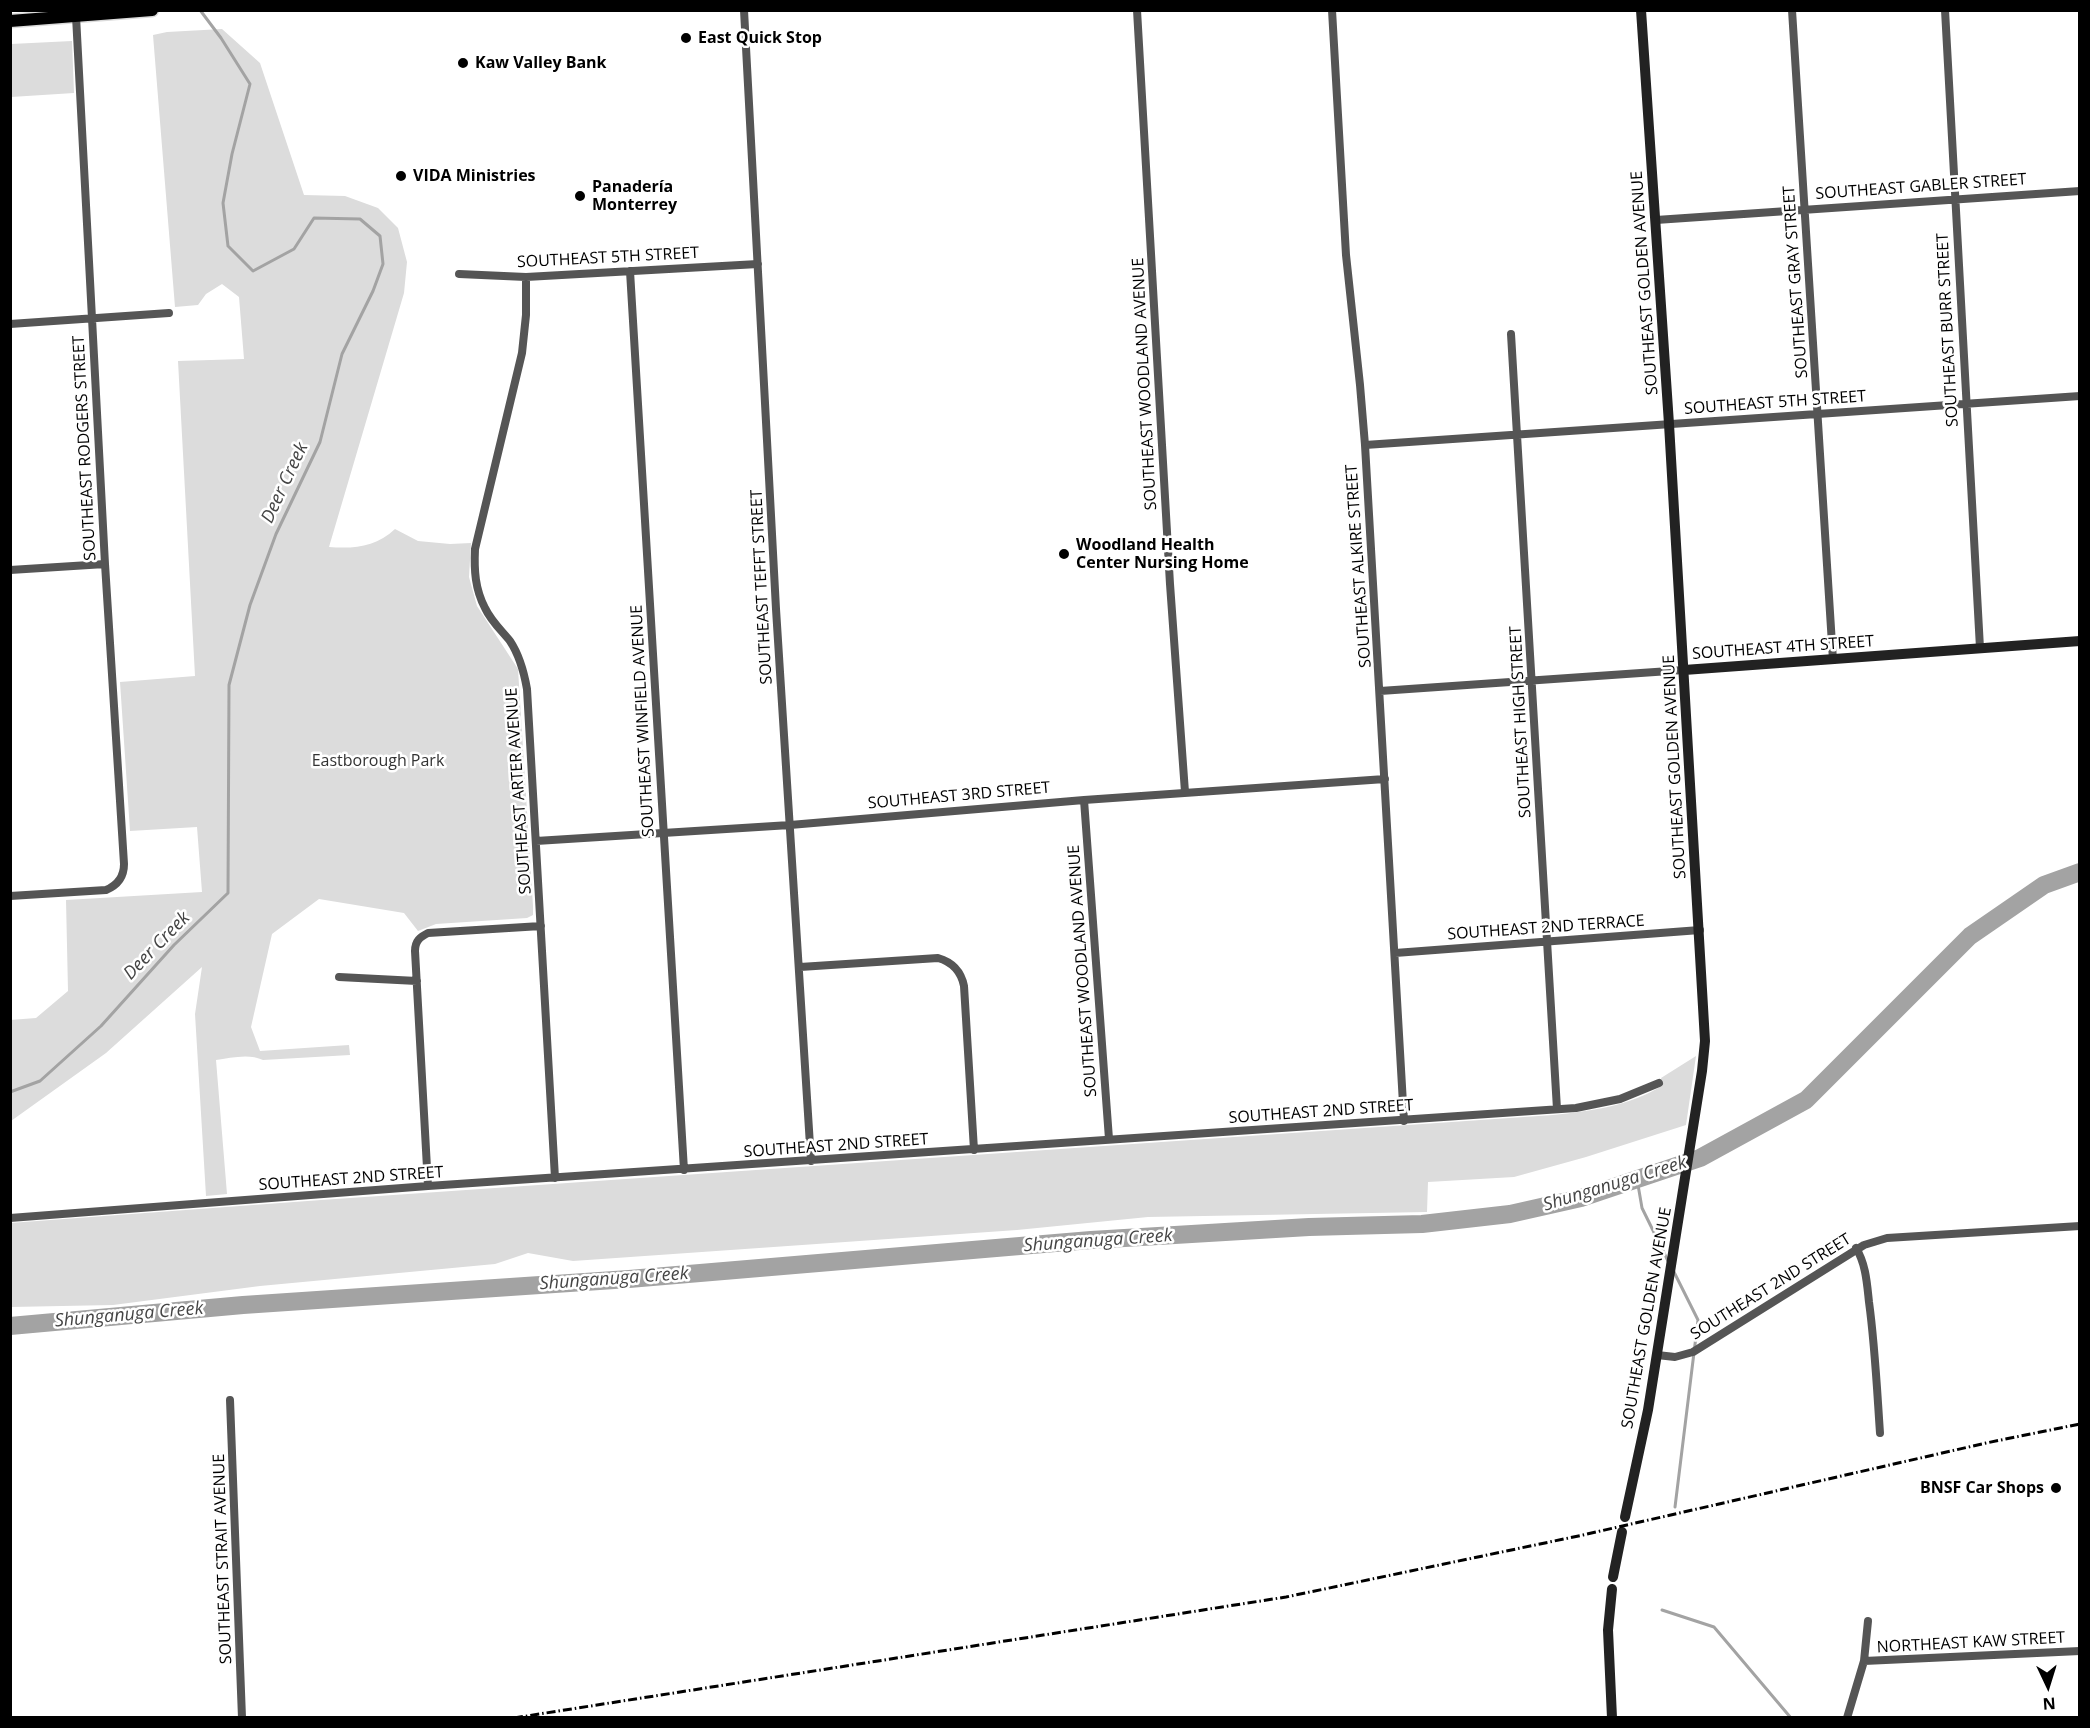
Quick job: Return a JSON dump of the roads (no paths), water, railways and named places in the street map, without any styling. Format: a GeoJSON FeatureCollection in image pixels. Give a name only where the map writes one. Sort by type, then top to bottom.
{"type":"FeatureCollection","features":[{"type":"Feature","properties":{"kind":"main road"},"geometry":{"type":"LineString","coordinates":[[10,21],[152,10]]}},
{"type":"Feature","properties":{"kind":"street","name":"SOUTHEAST TEFFT STREET"},"geometry":{"type":"LineString","coordinates":[[744,10],[776,609],[811,1161]]}},
{"type":"Feature","properties":{"kind":"street","name":"SOUTHEAST WOODLAND AVENUE"},"geometry":{"type":"LineString","coordinates":[[1137,10],[1169,573],[1185,792]]}},
{"type":"Feature","properties":{"kind":"street","name":"SOUTHEAST ALKIRE STREET"},"geometry":{"type":"LineString","coordinates":[[1332,10],[1346,255],[1365,445],[1404,1120]]}},
{"type":"Feature","properties":{"kind":"street","name":"SOUTHEAST GOLDEN AVENUE"},"geometry":{"type":"LineString","coordinates":[[1625,1517],[1648,1410],[1705,1041],[1669,424],[1641,10]]}},
{"type":"Feature","properties":{"kind":"street","name":"SOUTHEAST GRAY STREET"},"geometry":{"type":"LineString","coordinates":[[1792,10],[1833,660]]}},
{"type":"Feature","properties":{"kind":"street","name":"SOUTHEAST BURR STREET"},"geometry":{"type":"LineString","coordinates":[[1945,10],[1980,648]]}},
{"type":"Feature","properties":{"kind":"street","name":"SOUTHEAST RODGERS STREET"},"geometry":{"type":"LineString","coordinates":[[10,896],[103,891],[113,887],[122,878],[124,864],[105,564],[76,16]]}},
{"type":"Feature","properties":{"kind":"street","name":"SOUTHEAST GABLER STREET"},"geometry":{"type":"LineString","coordinates":[[1656,220],[2079,190]]}},
{"type":"Feature","properties":{"kind":"street","name":"SOUTHEAST 5TH STREET"},"geometry":{"type":"LineString","coordinates":[[459,274],[526,278],[758,264]]}},
{"type":"Feature","properties":{"kind":"street","name":"SOUTHEAST WINFIELD AVENUE"},"geometry":{"type":"LineString","coordinates":[[630,271],[684,1170]]}},
{"type":"Feature","properties":{"kind":"street","name":"SOUTHEAST ARTER AVENUE"},"geometry":{"type":"LineString","coordinates":[[526,278],[526,315],[522,353],[475,549],[474,565],[478,592],[485,609],[511,643],[524,673],[527,689],[555,1178]]}},
{"type":"Feature","properties":{"kind":"street"},"geometry":{"type":"LineString","coordinates":[[10,324],[169,313]]}},
{"type":"Feature","properties":{"kind":"street","name":"SOUTHEAST HIGH STREET"},"geometry":{"type":"LineString","coordinates":[[1511,334],[1557,1109]]}},
{"type":"Feature","properties":{"kind":"street","name":"SOUTHEAST 5TH STREET"},"geometry":{"type":"LineString","coordinates":[[1365,445],[2079,396]]}},
{"type":"Feature","properties":{"kind":"street"},"geometry":{"type":"LineString","coordinates":[[10,570],[105,564]]}},
{"type":"Feature","properties":{"kind":"street","name":"SOUTHEAST 4TH STREET"},"geometry":{"type":"LineString","coordinates":[[1380,691],[2079,641]]}},
{"type":"Feature","properties":{"kind":"street","name":"SOUTHEAST 3RD STREET"},"geometry":{"type":"LineString","coordinates":[[536,841],[790,825],[1185,792],[1385,779]]}},
{"type":"Feature","properties":{"kind":"street","name":"SOUTHEAST WOODLAND AVENUE"},"geometry":{"type":"LineString","coordinates":[[1084,800],[1109,1140]]}},
{"type":"Feature","properties":{"kind":"street"},"geometry":{"type":"LineString","coordinates":[[428,1186],[415,951],[418,939],[428,933],[541,926]]}},
{"type":"Feature","properties":{"kind":"street","name":"SOUTHEAST 2ND TERRACE"},"geometry":{"type":"LineString","coordinates":[[1395,953],[1700,930]]}},
{"type":"Feature","properties":{"kind":"street"},"geometry":{"type":"LineString","coordinates":[[800,967],[938,958],[947,961],[955,968],[961,976],[963,986],[974,1150]]}},
{"type":"Feature","properties":{"kind":"street"},"geometry":{"type":"LineString","coordinates":[[339,977],[417,981]]}},
{"type":"Feature","properties":{"kind":"street","name":"SOUTHEAST 2ND STREET"},"geometry":{"type":"LineString","coordinates":[[10,1218],[428,1186],[1557,1109],[1596,1105],[1620,1099],[1659,1083]]}},
{"type":"Feature","properties":{"kind":"street","name":"SOUTHEAST 2ND STREET"},"geometry":{"type":"LineString","coordinates":[[1657,1355],[1675,1357],[1693,1352],[1856,1248],[1887,1238],[2079,1226]]}},
{"type":"Feature","properties":{"kind":"street"},"geometry":{"type":"LineString","coordinates":[[1856,1248],[1861,1257],[1871,1313],[1880,1433]]}},
{"type":"Feature","properties":{"kind":"street","name":"SOUTHEAST STRAIT AVENUE"},"geometry":{"type":"LineString","coordinates":[[230,1400],[242,1718]]}},
{"type":"Feature","properties":{"kind":"street"},"geometry":{"type":"LineString","coordinates":[[1613,1578],[1622,1532]]}},
{"type":"Feature","properties":{"kind":"street"},"geometry":{"type":"LineString","coordinates":[[1612,1589],[1608,1630],[1612,1718]]}},
{"type":"Feature","properties":{"kind":"street"},"geometry":{"type":"LineString","coordinates":[[1847,1718],[1864,1662],[1868,1621]]}},
{"type":"Feature","properties":{"kind":"street","name":"NORTHEAST KAW STREET"},"geometry":{"type":"LineString","coordinates":[[1864,1662],[2079,1651]]}},
{"type":"Feature","properties":{"kind":"waterway","name":"Deer Creek"},"geometry":{"type":"LineString","coordinates":[[10,1092],[40,1081],[101,1026],[174,945],[228,893],[229,685],[250,605],[276,534],[320,442],[342,354],[373,291],[383,264],[380,236],[360,219],[314,218],[294,249],[253,271],[228,246],[223,203],[232,154],[250,84],[200,10]]}},
{"type":"Feature","properties":{"kind":"waterway","name":"Shunganuga Creek"},"geometry":{"type":"LineString","coordinates":[[10,1326],[243,1305],[629,1279],[1091,1240],[1309,1227],[1422,1224],[1510,1214],[1581,1198],[1700,1158],[1806,1100],[1970,936],[2044,885],[2080,872]]}},
{"type":"Feature","properties":{"kind":"waterway"},"geometry":{"type":"LineString","coordinates":[[1637,1179],[1642,1208],[1668,1261]]}},
{"type":"Feature","properties":{"kind":"waterway"},"geometry":{"type":"LineString","coordinates":[[1674,1272],[1698,1320],[1675,1507]]}},
{"type":"Feature","properties":{"kind":"waterway"},"geometry":{"type":"LineString","coordinates":[[1662,1610],[1714,1627],[1791,1718]]}},
{"type":"Feature","properties":{"kind":"railway"},"geometry":{"type":"LineString","coordinates":[[514,1718],[1286,1597],[1583,1535],[1986,1443],[2080,1424]]}},
{"type":"Feature","properties":{"kind":"place","name":"East Quick Stop"},"geometry":{"type":"Point","coordinates":[686,38]}},
{"type":"Feature","properties":{"kind":"place","name":"Kaw Valley Bank"},"geometry":{"type":"Point","coordinates":[463,63]}},
{"type":"Feature","properties":{"kind":"place","name":"VIDA Ministries"},"geometry":{"type":"Point","coordinates":[401,176]}},
{"type":"Feature","properties":{"kind":"place","name":"Panadería Monterrey"},"geometry":{"type":"Point","coordinates":[580,196]}},
{"type":"Feature","properties":{"kind":"place","name":"Woodland Health Center Nursing Home"},"geometry":{"type":"Point","coordinates":[1064,554]}},
{"type":"Feature","properties":{"kind":"place","name":"BNSF Car Shops"},"geometry":{"type":"Point","coordinates":[2056,1488]}},
{"type":"Feature","properties":{"kind":"park label","name":"Eastborough Park"},"geometry":{"type":"Point","coordinates":[378,761]}}]}
